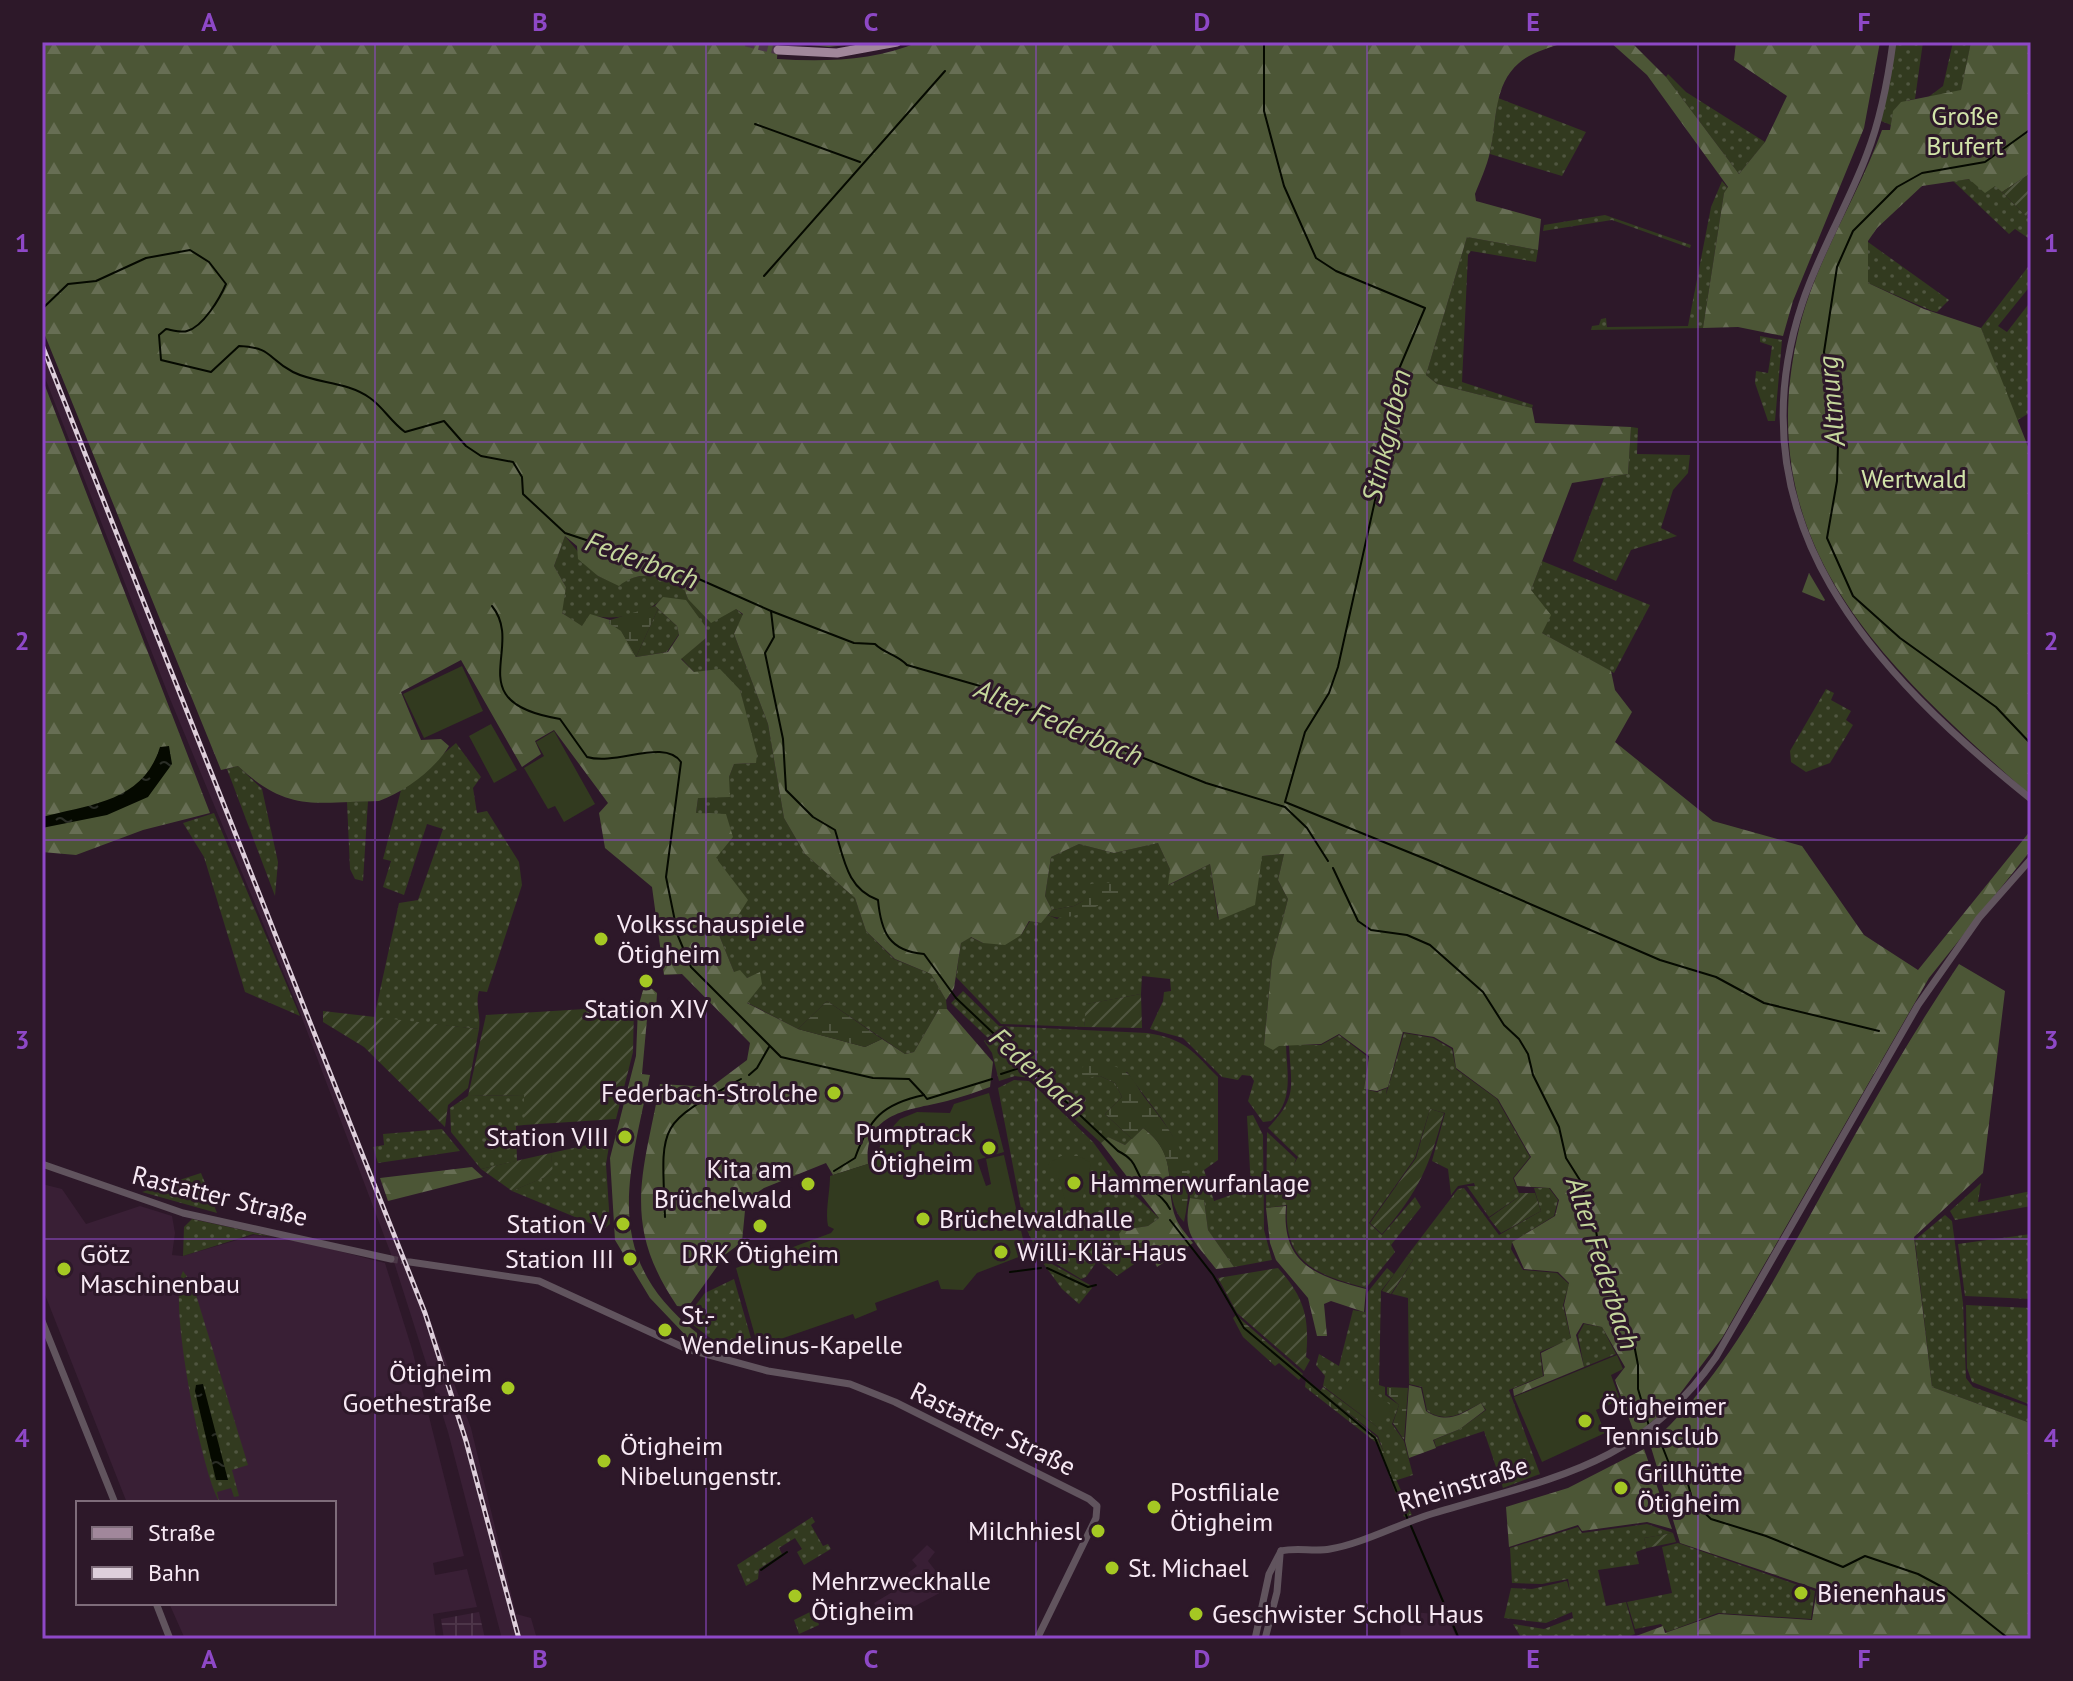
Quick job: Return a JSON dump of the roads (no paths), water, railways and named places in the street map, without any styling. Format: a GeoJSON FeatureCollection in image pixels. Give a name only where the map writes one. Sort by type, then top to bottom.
{"type":"FeatureCollection","features":[{"type":"Feature","properties":{"kind":"main road"},"geometry":{"type":"LineString","coordinates":[[778,50],[837,53],[897,42]]}},
{"type":"Feature","properties":{"kind":"street"},"geometry":{"type":"LineString","coordinates":[[1893,42],[1885,94],[1867,155],[1808,285],[1792,337],[1783,405],[1789,481],[1815,561],[1856,627],[1960,736],[2031,799]]}},
{"type":"Feature","properties":{"kind":"street","name":"Rheinstraße"},"geometry":{"type":"LineString","coordinates":[[1281,1551],[1343,1546],[1405,1522],[1571,1473],[1618,1451],[1649,1431],[1689,1393],[1716,1357],[1918,1005],[1979,918],[2031,859]]}},
{"type":"Feature","properties":{"kind":"street","name":"Rastatter Straße"},"geometry":{"type":"LineString","coordinates":[[42,1164],[174,1210],[391,1259]]}},
{"type":"Feature","properties":{"kind":"street","name":"Rastatter Straße"},"geometry":{"type":"LineString","coordinates":[[410,1262],[539,1281],[687,1349],[768,1371],[850,1384],[1018,1462],[1097,1506],[1096,1518],[1037,1639]]}},
{"type":"Feature","properties":{"kind":"street"},"geometry":{"type":"LineString","coordinates":[[42,1321],[114,1501]]}},
{"type":"Feature","properties":{"kind":"street"},"geometry":{"type":"LineString","coordinates":[[1255,1639],[1269,1574],[1281,1551]]}},
{"type":"Feature","properties":{"kind":"street"},"geometry":{"type":"LineString","coordinates":[[1265,1639],[1277,1592],[1281,1551]]}},
{"type":"Feature","properties":{"kind":"street"},"geometry":{"type":"LineString","coordinates":[[157,1605],[170,1639]]}},
{"type":"Feature","properties":{"kind":"water"},"geometry":{"type":"Polygon","coordinates":[[[169,746],[172,764],[148,797],[107,815],[42,828],[42,817],[96,804],[128,790],[152,765],[160,747],[169,746]]]}},
{"type":"Feature","properties":{"kind":"water"},"geometry":{"type":"Polygon","coordinates":[[[203,1384],[228,1480],[216,1480],[195,1391],[196,1385],[203,1384]]]}},
{"type":"Feature","properties":{"kind":"waterway","name":"Stinkgraben"},"geometry":{"type":"LineString","coordinates":[[1264,42],[1264,111],[1284,186],[1316,258],[1336,271],[1425,308],[1396,376],[1378,487],[1338,667],[1329,693],[1305,732],[1285,802],[1660,960],[1716,977],[1764,1003],[1879,1031]]}},
{"type":"Feature","properties":{"kind":"waterway"},"geometry":{"type":"LineString","coordinates":[[764,276],[945,71]]}},
{"type":"Feature","properties":{"kind":"waterway"},"geometry":{"type":"LineString","coordinates":[[755,124],[860,162]]}},
{"type":"Feature","properties":{"kind":"waterway","name":"Altmurg"},"geometry":{"type":"LineString","coordinates":[[2031,129],[1985,162],[1922,173],[1897,187],[1853,231],[1837,267],[1824,352],[1838,444],[1837,481],[1827,538],[1853,596],[1900,638],[1996,707],[2031,744]]}},
{"type":"Feature","properties":{"kind":"waterway","name":"Federbach"},"geometry":{"type":"LineString","coordinates":[[42,309],[68,284],[96,281],[146,258],[190,250],[209,262],[226,284],[199,324],[185,332],[166,329],[159,335],[161,360],[211,372],[239,346],[250,347],[264,351],[302,376],[361,392],[405,432],[444,421],[466,446],[481,456],[513,462],[522,477],[523,494],[565,533],[683,572],[771,611],[774,637],[765,653],[783,739],[786,790],[813,817],[835,830],[848,872],[859,888],[878,900],[889,938],[902,949],[924,954],[956,998],[1130,1159],[1143,1181],[1170,1209]]}},
{"type":"Feature","properties":{"kind":"waterway"},"geometry":{"type":"LineString","coordinates":[[492,606],[500,622],[502,687],[511,700],[529,711],[560,719],[587,757],[599,759],[663,752],[681,762],[666,877],[678,936],[691,967],[781,1057],[873,1078],[909,1079],[924,1095]]}},
{"type":"Feature","properties":{"kind":"waterway","name":"Alter Federbach"},"geometry":{"type":"LineString","coordinates":[[771,611],[854,643],[875,644],[907,665],[987,688],[996,697],[1003,697],[1023,710],[1040,709],[1086,735],[1206,783],[1285,807],[1307,828],[1328,861]]}},
{"type":"Feature","properties":{"kind":"waterway","name":"Alter Federbach"},"geometry":{"type":"LineString","coordinates":[[1333,868],[1358,921],[1371,930],[1407,935],[1430,945],[1483,992],[1528,1054],[1533,1075],[1559,1127],[1566,1158],[1583,1185],[1585,1210],[1596,1231],[1602,1264],[1632,1334],[1638,1365],[1638,1389],[1649,1426]]}},
{"type":"Feature","properties":{"kind":"waterway"},"geometry":{"type":"LineString","coordinates":[[749,1075],[757,1068],[769,1047]]}},
{"type":"Feature","properties":{"kind":"waterway"},"geometry":{"type":"LineString","coordinates":[[1001,1074],[1026,1066]]}},
{"type":"Feature","properties":{"kind":"waterway"},"geometry":{"type":"LineString","coordinates":[[665,1217],[663,1162],[670,1130],[693,1107],[741,1079]]}},
{"type":"Feature","properties":{"kind":"waterway"},"geometry":{"type":"LineString","coordinates":[[834,1171],[855,1158],[872,1123],[897,1103],[924,1095],[927,1099],[992,1079]]}},
{"type":"Feature","properties":{"kind":"waterway","name":"Federbach"},"geometry":{"type":"LineString","coordinates":[[1170,1220],[1213,1275],[1244,1328],[1375,1438],[1408,1520]]}},
{"type":"Feature","properties":{"kind":"waterway"},"geometry":{"type":"LineString","coordinates":[[1010,1272],[1041,1268]]}},
{"type":"Feature","properties":{"kind":"waterway"},"geometry":{"type":"LineString","coordinates":[[1047,1268],[1088,1287],[1096,1285]]}},
{"type":"Feature","properties":{"kind":"waterway","name":"Alter Federbach"},"geometry":{"type":"LineString","coordinates":[[1659,1438],[1672,1471],[1688,1484],[1693,1502],[1711,1519],[1766,1536],[1843,1567],[1865,1556],[1918,1574],[1946,1589],[2009,1639]]}},
{"type":"Feature","properties":{"kind":"waterway","name":"Federbach"},"geometry":{"type":"LineString","coordinates":[[1411,1526],[1459,1639]]}},
{"type":"Feature","properties":{"kind":"waterway"},"geometry":{"type":"LineString","coordinates":[[761,1570],[787,1552]]}},
{"type":"Feature","properties":{"kind":"tunnel"},"geometry":{"type":"LineString","coordinates":[[746,42],[778,50]]}},
{"type":"Feature","properties":{"kind":"tunnel"},"geometry":{"type":"LineString","coordinates":[[391,1259],[410,1262]]}},
{"type":"Feature","properties":{"kind":"railway"},"geometry":{"type":"LineString","coordinates":[[42,345],[425,1313],[466,1441],[519,1639]]}},
{"type":"Feature","properties":{"kind":"place","name":"Volksschauspiele Ötigheim"},"geometry":{"type":"Point","coordinates":[601,939]}},
{"type":"Feature","properties":{"kind":"place","name":"Station XIV"},"geometry":{"type":"Point","coordinates":[646,981]}},
{"type":"Feature","properties":{"kind":"place","name":"Federbach-Strolche"},"geometry":{"type":"Point","coordinates":[834,1093]}},
{"type":"Feature","properties":{"kind":"place","name":"Station VIII"},"geometry":{"type":"Point","coordinates":[625,1137]}},
{"type":"Feature","properties":{"kind":"place","name":"Pumptrack Ötigheim"},"geometry":{"type":"Point","coordinates":[989,1148]}},
{"type":"Feature","properties":{"kind":"place","name":"Hammerwurfanlage"},"geometry":{"type":"Point","coordinates":[1074,1183]}},
{"type":"Feature","properties":{"kind":"place","name":"Kita am Brüchelwald"},"geometry":{"type":"Point","coordinates":[808,1184]}},
{"type":"Feature","properties":{"kind":"place","name":"Brüchelwaldhalle"},"geometry":{"type":"Point","coordinates":[923,1219]}},
{"type":"Feature","properties":{"kind":"place","name":"Station V"},"geometry":{"type":"Point","coordinates":[623,1224]}},
{"type":"Feature","properties":{"kind":"place","name":"DRK Ötigheim"},"geometry":{"type":"Point","coordinates":[760,1226]}},
{"type":"Feature","properties":{"kind":"place","name":"Willi-Klär-Haus"},"geometry":{"type":"Point","coordinates":[1001,1252]}},
{"type":"Feature","properties":{"kind":"place","name":"Station III"},"geometry":{"type":"Point","coordinates":[630,1259]}},
{"type":"Feature","properties":{"kind":"place","name":"Götz Maschinenbau"},"geometry":{"type":"Point","coordinates":[64,1269]}},
{"type":"Feature","properties":{"kind":"place","name":"St.- Wendelinus-Kapelle"},"geometry":{"type":"Point","coordinates":[665,1330]}},
{"type":"Feature","properties":{"kind":"place","name":"Ötigheim Goethestraße"},"geometry":{"type":"Point","coordinates":[508,1388]}},
{"type":"Feature","properties":{"kind":"place","name":"Ötigheimer Tennisclub"},"geometry":{"type":"Point","coordinates":[1585,1421]}},
{"type":"Feature","properties":{"kind":"place","name":"Ötigheim Nibelungenstr."},"geometry":{"type":"Point","coordinates":[604,1461]}},
{"type":"Feature","properties":{"kind":"place","name":"Grillhütte Ötigheim"},"geometry":{"type":"Point","coordinates":[1621,1488]}},
{"type":"Feature","properties":{"kind":"place","name":"Postfiliale Ötigheim"},"geometry":{"type":"Point","coordinates":[1154,1507]}},
{"type":"Feature","properties":{"kind":"place","name":"Milchhiesl"},"geometry":{"type":"Point","coordinates":[1098,1531]}},
{"type":"Feature","properties":{"kind":"place","name":"St. Michael"},"geometry":{"type":"Point","coordinates":[1112,1568]}},
{"type":"Feature","properties":{"kind":"place","name":"Bienenhaus"},"geometry":{"type":"Point","coordinates":[1801,1593]}},
{"type":"Feature","properties":{"kind":"place","name":"Mehrzweckhalle Ötigheim"},"geometry":{"type":"Point","coordinates":[795,1596]}},
{"type":"Feature","properties":{"kind":"place","name":"Geschwister Scholl Haus"},"geometry":{"type":"Point","coordinates":[1196,1614]}},
{"type":"Feature","properties":{"kind":"park label","name":"Große Brufert"},"geometry":{"type":"Point","coordinates":[1965,131]}},
{"type":"Feature","properties":{"kind":"park label","name":"Wertwald"},"geometry":{"type":"Point","coordinates":[1914,479]}}]}
